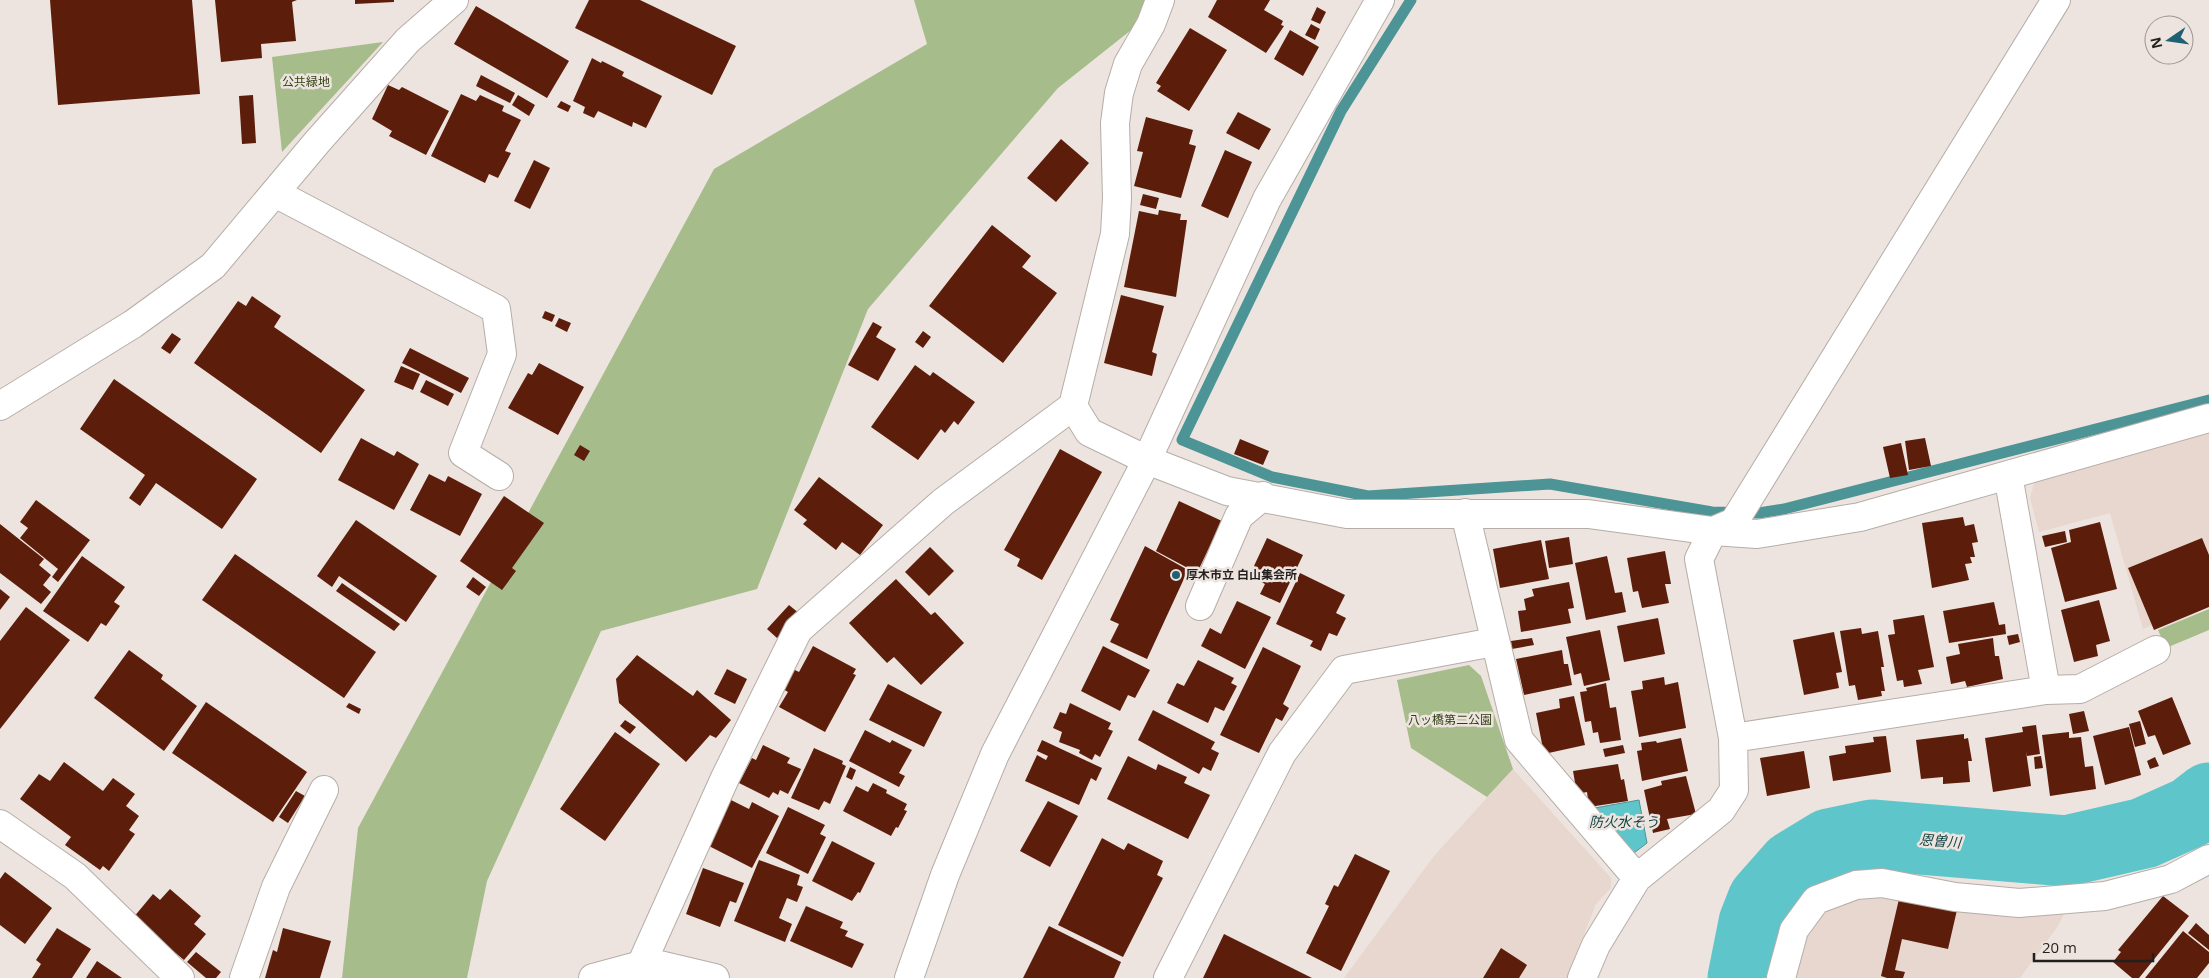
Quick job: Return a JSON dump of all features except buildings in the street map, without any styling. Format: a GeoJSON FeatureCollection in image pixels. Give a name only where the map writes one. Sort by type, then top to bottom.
{"type":"FeatureCollection","features":[{"type":"Feature","properties":{"kind":"street"},"geometry":{"type":"LineString","coordinates":[[0,406],[133,324],[213,266],[408,40],[454,0]]}},
{"type":"Feature","properties":{"kind":"street"},"geometry":{"type":"LineString","coordinates":[[651,969],[725,778],[798,630],[943,502],[1072,406],[1115,234],[1117,198],[1115,123],[1119,94],[1128,64],[1151,24],[1160,0]]}},
{"type":"Feature","properties":{"kind":"street"},"geometry":{"type":"LineString","coordinates":[[909,978],[945,875],[995,754],[1147,460],[1267,199],[1380,0]]}},
{"type":"Feature","properties":{"kind":"street"},"geometry":{"type":"LineString","coordinates":[[1582,978],[1596,945],[1637,878],[1720,810],[1734,790],[1733,738],[1699,559],[1730,519],[2056,0]]}},
{"type":"Feature","properties":{"kind":"street"},"geometry":{"type":"LineString","coordinates":[[275,192],[496,309],[502,354],[463,453],[499,476]]}},
{"type":"Feature","properties":{"kind":"street"},"geometry":{"type":"LineString","coordinates":[[1072,406],[1089,432],[1147,460],[1227,491],[1263,496],[1347,514],[1588,514],[1730,519],[1757,534],[1860,517],[2209,418]]}},
{"type":"Feature","properties":{"kind":"street"},"geometry":{"type":"LineString","coordinates":[[2008,475],[2046,690]]}},
{"type":"Feature","properties":{"kind":"street"},"geometry":{"type":"LineString","coordinates":[[1200,606],[1239,516],[1263,496]]}},
{"type":"Feature","properties":{"kind":"street"},"geometry":{"type":"LineString","coordinates":[[1465,513],[1494,642],[1519,740],[1637,878]]}},
{"type":"Feature","properties":{"kind":"street"},"geometry":{"type":"LineString","coordinates":[[1168,978],[1282,753],[1344,670],[1494,642]]}},
{"type":"Feature","properties":{"kind":"street"},"geometry":{"type":"LineString","coordinates":[[1733,738],[2046,690],[2080,689],[2156,650]]}},
{"type":"Feature","properties":{"kind":"street"},"geometry":{"type":"LineString","coordinates":[[244,978],[276,888],[324,790]]}},
{"type":"Feature","properties":{"kind":"street"},"geometry":{"type":"LineString","coordinates":[[0,824],[75,876],[176,977]]}},
{"type":"Feature","properties":{"kind":"street"},"geometry":{"type":"LineString","coordinates":[[1781,978],[1794,930],[1816,900],[1856,885],[1882,883],[1955,897],[2019,903],[2104,896],[2171,879],[2209,860]]}},
{"type":"Feature","properties":{"kind":"street"},"geometry":{"type":"LineString","coordinates":[[592,978],[651,969],[714,978]]}},
{"type":"Feature","properties":{"kind":"shaded area"},"geometry":{"type":"Polygon","coordinates":[[[2209,428],[2209,602],[2143,629],[2110,513],[2039,532],[2030,498],[2035,480],[2209,428]]]}},
{"type":"Feature","properties":{"kind":"shaded area"},"geometry":{"type":"Polygon","coordinates":[[[1513,769],[1611,878],[1611,888],[1596,904],[1567,978],[1344,978],[1434,856],[1513,769]]]}},
{"type":"Feature","properties":{"kind":"shaded area"},"geometry":{"type":"Polygon","coordinates":[[[1880,892],[2017,912],[2064,914],[2058,926],[2020,978],[1789,978],[1802,934],[1823,909],[1880,892]]]}},
{"type":"Feature","properties":{"kind":"green space"},"geometry":{"type":"Polygon","coordinates":[[[914,0],[1169,0],[1058,88],[868,309],[757,589],[601,631],[487,881],[467,978],[342,978],[358,828],[714,169],[927,44],[914,0]]]}},
{"type":"Feature","properties":{"kind":"green space","name":"公共緑地"},"geometry":{"type":"Polygon","coordinates":[[[383,42],[282,152],[272,57],[383,42]]]}},
{"type":"Feature","properties":{"kind":"green space"},"geometry":{"type":"Polygon","coordinates":[[[2209,609],[2209,630],[2166,648],[2158,630],[2209,609]]]}},
{"type":"Feature","properties":{"kind":"green space","name":"八ッ橋第二公園"},"geometry":{"type":"Polygon","coordinates":[[[1469,665],[1481,676],[1513,769],[1487,797],[1411,748],[1397,680],[1469,665]]]}},
{"type":"Feature","properties":{"kind":"water","name":"防火水そう"},"geometry":{"type":"Polygon","coordinates":[[[1639,800],[1647,843],[1630,856],[1589,809],[1639,800]]]}},
{"type":"Feature","properties":{"kind":"waterway"},"geometry":{"type":"LineString","coordinates":[[1411,0],[1341,111],[1182,440],[1272,477],[1368,496],[1550,484],[1712,512],[1759,513],[1784,509],[2209,400]]}},
{"type":"Feature","properties":{"kind":"waterway","name":"恩曽川"},"geometry":{"type":"LineString","coordinates":[[1743,978],[1754,923],[1763,900],[1793,866],[1829,844],[1872,835],[2066,851],[2144,833],[2191,812],[2209,798]]}},
{"type":"Feature","properties":{"kind":"place","name":"厚木市立 白山集会所"},"geometry":{"type":"Point","coordinates":[1176,575]}}]}
